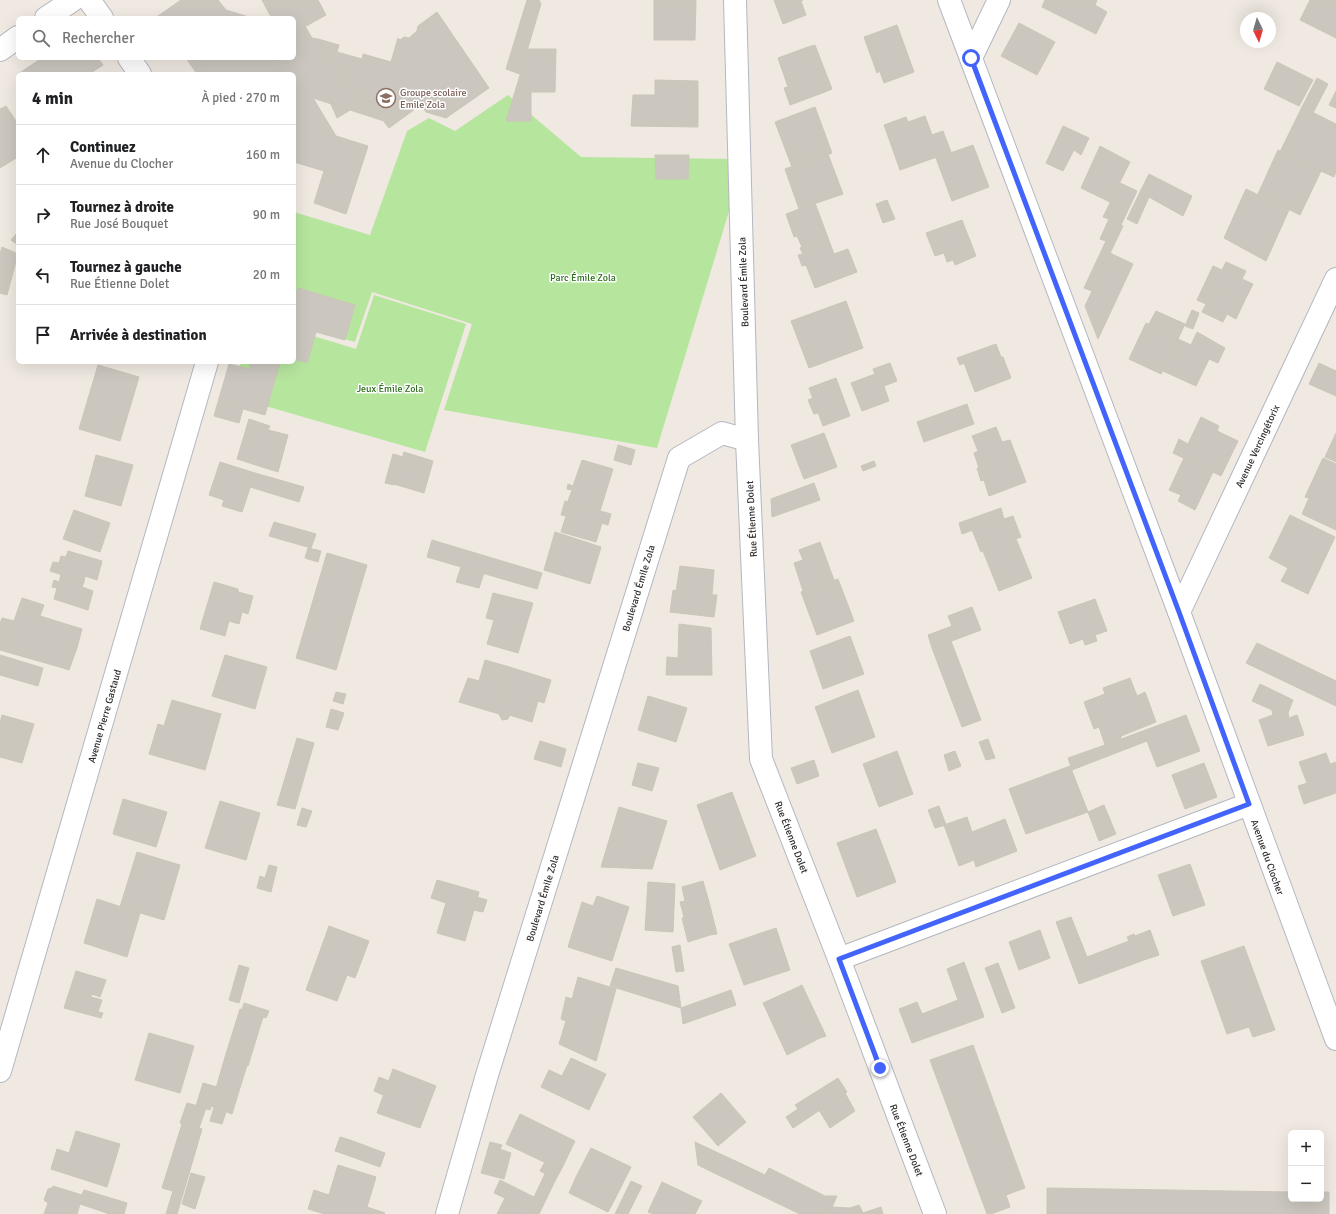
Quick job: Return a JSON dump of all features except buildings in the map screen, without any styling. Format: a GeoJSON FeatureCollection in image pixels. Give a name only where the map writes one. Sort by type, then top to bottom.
{"type":"FeatureCollection","features":[{"type":"Feature","properties":{"kind":"street"},"geometry":{"type":"LineString","coordinates":[[49,16],[73,0]]}},
{"type":"Feature","properties":{"kind":"street"},"geometry":{"type":"LineString","coordinates":[[89,0],[101,16]]}},
{"type":"Feature","properties":{"kind":"street","name":"Boulevard Émile Zola"},"geometry":{"type":"LineString","coordinates":[[447,1214],[487,1075],[679,458],[722,433],[747,440],[735,0]]}},
{"type":"Feature","properties":{"kind":"street","name":"Avenue du Clocher"},"geometry":{"type":"LineString","coordinates":[[950,0],[1179,612],[1336,1039]]}},
{"type":"Feature","properties":{"kind":"street"},"geometry":{"type":"LineString","coordinates":[[971,58],[998,0]]}},
{"type":"Feature","properties":{"kind":"street"},"geometry":{"type":"LineString","coordinates":[[0,50],[16,38]]}},
{"type":"Feature","properties":{"kind":"street"},"geometry":{"type":"LineString","coordinates":[[130,60],[139,72]]}},
{"type":"Feature","properties":{"kind":"street","name":"Avenue Vercingétorix"},"geometry":{"type":"LineString","coordinates":[[1179,612],[1336,279]]}},
{"type":"Feature","properties":{"kind":"street","name":"Avenue Pierre Gastaud"},"geometry":{"type":"LineString","coordinates":[[0,1070],[206,364]]}},
{"type":"Feature","properties":{"kind":"street","name":"Rue Étienne Dolet"},"geometry":{"type":"LineString","coordinates":[[747,440],[761,760],[839,959],[935,1214]]}},
{"type":"Feature","properties":{"kind":"street"},"geometry":{"type":"LineString","coordinates":[[839,959],[1249,804]]}},
{"type":"Feature","properties":{"kind":"green space","name":"Parc Émile Zola"},"geometry":{"type":"Polygon","coordinates":[[[508,95],[581,157],[732,159],[730,208],[657,448],[444,410],[472,324],[372,292],[355,342],[296,325],[296,213],[370,235],[407,131],[429,118],[455,131],[508,95]]]}},
{"type":"Feature","properties":{"kind":"green space","name":"Jeux Émile Zola"},"geometry":{"type":"Polygon","coordinates":[[[374,295],[466,324],[425,452],[231,396],[240,364],[296,364],[296,331],[356,349],[374,295]]]}},
{"type":"Feature","properties":{"kind":"place","name":"Groupe scolaire Emile Zola"},"geometry":{"type":"Point","coordinates":[386,98]}},
{"type":"Feature","properties":{"kind":"route"},"geometry":{"type":"LineString","coordinates":[[880,1068],[839,959],[1249,804],[1179,612],[971,58]]}}]}
